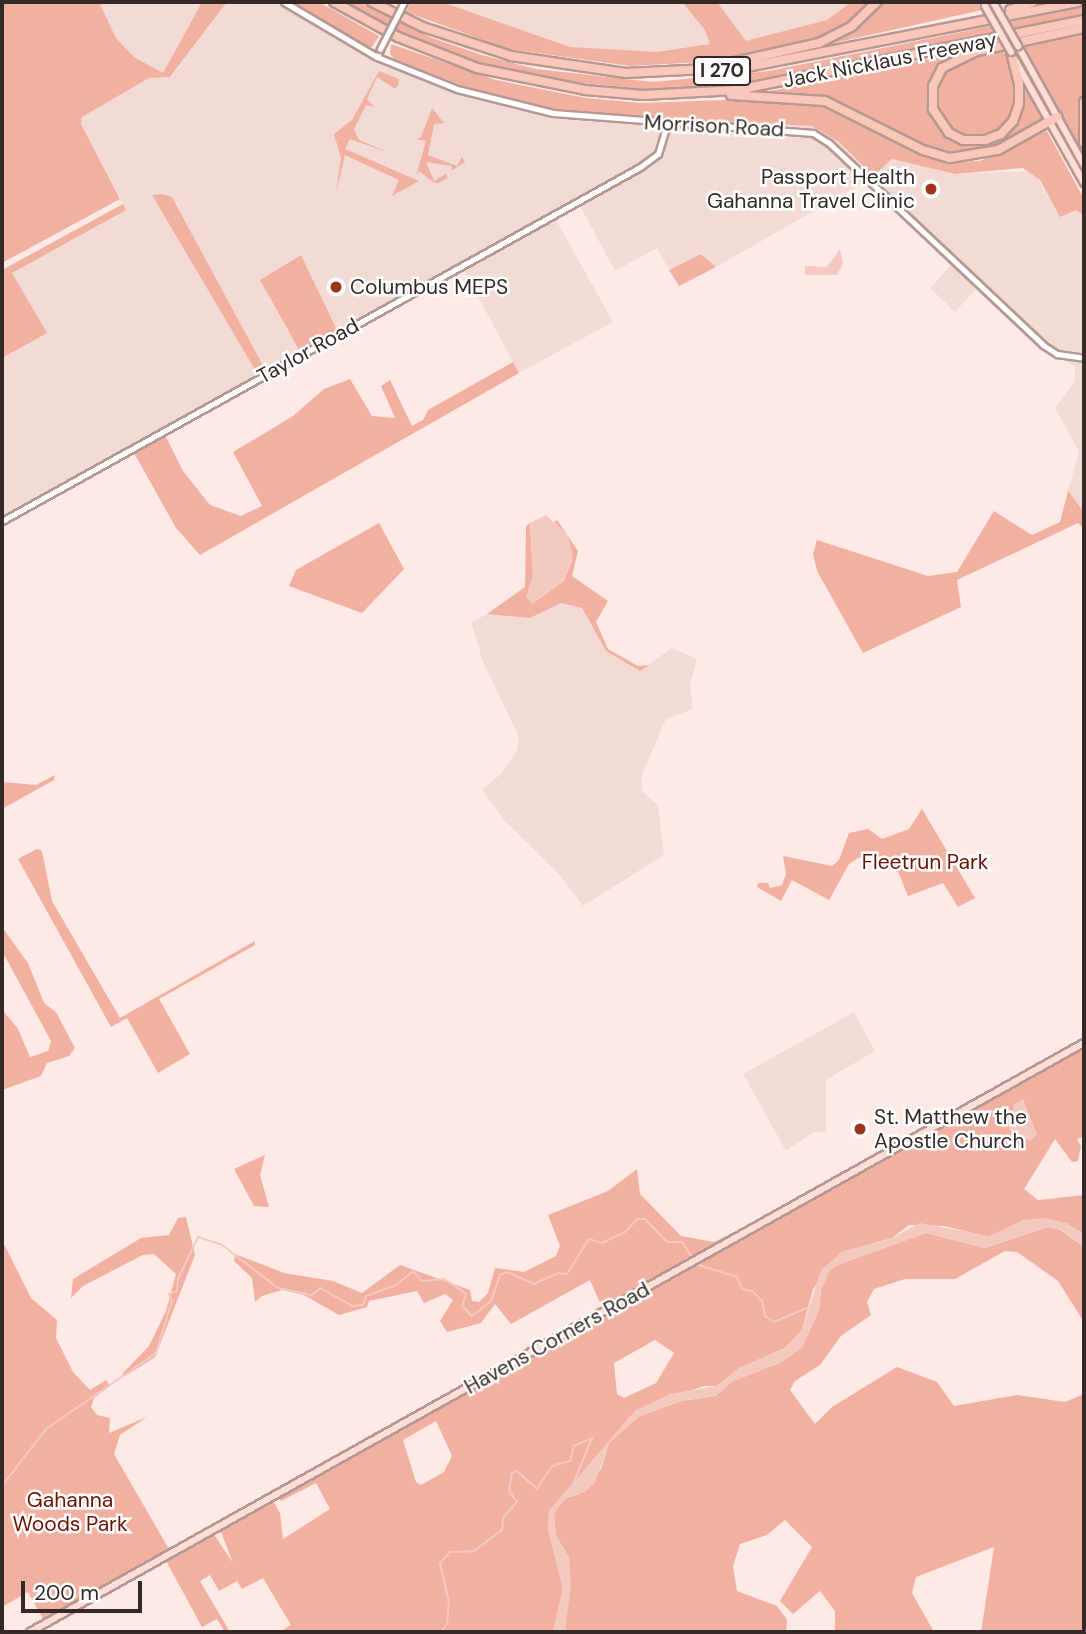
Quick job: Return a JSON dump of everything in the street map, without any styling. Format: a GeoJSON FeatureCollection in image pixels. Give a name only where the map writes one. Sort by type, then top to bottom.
{"type":"FeatureCollection","features":[{"type":"Feature","properties":{"kind":"highway","name":"Jack Nicklaus Freeway"},"geometry":{"type":"LineString","coordinates":[[334,2],[437,54],[521,79],[585,90],[700,95],[1084,20]]}},
{"type":"Feature","properties":{"kind":"highway","name":"Jack Nicklaus Freeway"},"geometry":{"type":"LineString","coordinates":[[372,2],[423,27],[511,57],[626,73],[694,72],[747,67],[1078,2]]}},
{"type":"Feature","properties":{"kind":"highway"},"geometry":{"type":"LineString","coordinates":[[694,72],[819,43],[852,26],[877,2]]}},
{"type":"Feature","properties":{"kind":"highway"},"geometry":{"type":"LineString","coordinates":[[896,38],[1033,2]]}},
{"type":"Feature","properties":{"kind":"highway"},"geometry":{"type":"LineString","coordinates":[[1014,49],[1019,94],[1013,121],[1001,134],[985,140],[962,140],[949,133],[933,108],[933,86],[943,68],[976,51],[1084,28]]}},
{"type":"Feature","properties":{"kind":"highway"},"geometry":{"type":"LineString","coordinates":[[700,95],[792,95],[825,101],[923,150],[950,158],[998,150],[1053,119]]}},
{"type":"Feature","properties":{"kind":"highway"},"geometry":{"type":"LineString","coordinates":[[1084,102],[1084,143]]}},
{"type":"Feature","properties":{"kind":"main road","name":"Morrison Road"},"geometry":{"type":"LineString","coordinates":[[284,2],[377,57],[437,83],[516,106],[667,124],[813,134],[829,143],[1043,345],[1057,354],[1084,358]]}},
{"type":"Feature","properties":{"kind":"main road"},"geometry":{"type":"LineString","coordinates":[[377,57],[404,2]]}},
{"type":"Feature","properties":{"kind":"main road"},"geometry":{"type":"LineString","coordinates":[[993,2],[1014,49]]}},
{"type":"Feature","properties":{"kind":"main road"},"geometry":{"type":"LineString","coordinates":[[984,4],[1014,49],[1053,119],[1084,183]]}},
{"type":"Feature","properties":{"kind":"main road"},"geometry":{"type":"LineString","coordinates":[[1053,119],[1084,165]]}},
{"type":"Feature","properties":{"kind":"main road","name":"Taylor Road"},"geometry":{"type":"LineString","coordinates":[[2,521],[640,167],[658,154],[667,124]]}},
{"type":"Feature","properties":{"kind":"main road","name":"Havens Corners Road"},"geometry":{"type":"LineString","coordinates":[[30,1632],[1084,1043]]}},
{"type":"Feature","properties":{"kind":"shaded area"},"geometry":{"type":"Polygon","coordinates":[[[99,2],[202,2],[163,73],[134,57],[116,38],[99,2]]]}},
{"type":"Feature","properties":{"kind":"shaded area"},"geometry":{"type":"Polygon","coordinates":[[[227,2],[290,2],[365,47],[479,92],[812,126],[839,142],[873,176],[892,159],[955,174],[1033,171],[1060,216],[1076,210],[1084,215],[1084,512],[1068,491],[1079,452],[1055,408],[1075,381],[1075,366],[1036,346],[976,289],[955,312],[930,288],[951,265],[865,182],[716,267],[701,254],[669,270],[657,248],[615,271],[579,204],[555,218],[613,322],[519,373],[460,263],[338,332],[301,255],[260,280],[299,352],[266,371],[172,197],[152,195],[258,375],[165,435],[2,527],[2,358],[46,333],[12,273],[126,209],[81,124],[82,117],[149,78],[171,77],[227,2]]]}},
{"type":"Feature","properties":{"kind":"shaded area"},"geometry":{"type":"Polygon","coordinates":[[[410,2],[851,2],[827,20],[750,43],[687,55],[599,57],[432,14],[410,2]]]}},
{"type":"Feature","properties":{"kind":"shaded area"},"geometry":{"type":"Polygon","coordinates":[[[840,249],[843,264],[837,275],[805,275],[805,266],[827,267],[840,249]]]}},
{"type":"Feature","properties":{"kind":"shaded area"},"geometry":{"type":"Polygon","coordinates":[[[546,515],[568,536],[573,555],[564,581],[532,604],[526,597],[533,576],[530,523],[546,515]]]}},
{"type":"Feature","properties":{"kind":"shaded area"},"geometry":{"type":"Polygon","coordinates":[[[561,603],[582,608],[606,651],[640,671],[672,648],[697,659],[690,686],[693,709],[666,719],[641,777],[643,792],[658,805],[664,855],[583,906],[559,874],[503,819],[482,789],[501,774],[517,750],[519,737],[483,662],[471,622],[487,614],[530,618],[561,603]]]}},
{"type":"Feature","properties":{"kind":"shaded area"},"geometry":{"type":"Polygon","coordinates":[[[854,1012],[875,1051],[826,1080],[826,1132],[814,1132],[786,1151],[743,1074],[854,1012]]]}},
{"type":"Feature","properties":{"kind":"shaded area"},"geometry":{"type":"Polygon","coordinates":[[[1023,1099],[1037,1134],[1030,1141],[1009,1129],[1014,1104],[1023,1099]]]}},
{"type":"Feature","properties":{"kind":"shaded area"},"geometry":{"type":"Polygon","coordinates":[[[1046,1218],[1066,1223],[1084,1234],[1084,1247],[1062,1230],[1048,1227],[985,1248],[926,1233],[838,1265],[830,1270],[821,1289],[819,1311],[802,1348],[782,1362],[731,1382],[716,1396],[681,1401],[638,1417],[609,1443],[595,1483],[585,1492],[562,1499],[554,1515],[556,1536],[569,1557],[571,1586],[565,1632],[553,1632],[563,1588],[548,1529],[549,1511],[636,1410],[670,1394],[717,1386],[739,1368],[785,1348],[802,1330],[821,1270],[842,1252],[892,1238],[920,1223],[989,1236],[1024,1220],[1046,1218]]]}},
{"type":"Feature","properties":{"kind":"green space"},"geometry":{"type":"Polygon","coordinates":[[[2,2],[99,2],[116,38],[134,57],[163,73],[202,2],[227,2],[170,77],[149,78],[82,117],[81,124],[120,199],[2,263],[2,2]]]}},
{"type":"Feature","properties":{"kind":"green space"},"geometry":{"type":"Polygon","coordinates":[[[290,2],[319,2],[379,36],[372,47],[365,47],[290,2]]]}},
{"type":"Feature","properties":{"kind":"green space"},"geometry":{"type":"Polygon","coordinates":[[[343,2],[360,2],[432,38],[536,69],[653,82],[769,71],[1084,7],[1084,15],[770,78],[713,86],[644,89],[560,81],[481,63],[397,32],[343,2]]]}},
{"type":"Feature","properties":{"kind":"green space"},"geometry":{"type":"Polygon","coordinates":[[[411,2],[442,2],[570,47],[657,52],[710,44],[705,30],[682,2],[717,2],[746,41],[827,20],[851,2],[874,2],[845,27],[819,40],[721,61],[630,66],[508,49],[406,12],[411,2]]]}},
{"type":"Feature","properties":{"kind":"green space"},"geometry":{"type":"Polygon","coordinates":[[[881,2],[978,2],[982,10],[825,45],[856,26],[881,2]]]}},
{"type":"Feature","properties":{"kind":"green space"},"geometry":{"type":"Polygon","coordinates":[[[1084,31],[1082,135],[1084,159],[1021,45],[1084,31]]]}},
{"type":"Feature","properties":{"kind":"green space"},"geometry":{"type":"Polygon","coordinates":[[[391,44],[496,80],[586,98],[642,103],[774,98],[824,103],[947,162],[980,161],[1047,131],[1084,199],[1084,215],[1076,210],[1060,217],[1040,180],[1023,168],[955,174],[892,159],[873,176],[839,142],[812,126],[599,115],[528,105],[479,92],[394,59],[390,54],[391,44]]]}},
{"type":"Feature","properties":{"kind":"green space"},"geometry":{"type":"Polygon","coordinates":[[[1003,49],[1017,86],[1015,112],[1000,132],[974,139],[956,135],[937,113],[935,91],[942,73],[968,56],[1003,49]]]}},
{"type":"Feature","properties":{"kind":"green space"},"geometry":{"type":"Polygon","coordinates":[[[963,52],[944,65],[930,106],[946,134],[975,144],[1010,130],[1022,80],[1043,114],[1041,120],[990,148],[962,154],[919,145],[835,102],[766,92],[963,52]]]}},
{"type":"Feature","properties":{"kind":"green space"},"geometry":{"type":"Polygon","coordinates":[[[379,71],[399,79],[398,85],[395,89],[377,77],[367,99],[374,107],[366,105],[354,129],[359,140],[387,152],[350,139],[345,149],[419,181],[392,196],[399,180],[345,155],[336,193],[341,158],[334,134],[352,120],[379,71]]]}},
{"type":"Feature","properties":{"kind":"green space"},"geometry":{"type":"Polygon","coordinates":[[[432,108],[444,123],[434,124],[428,155],[457,166],[462,157],[465,162],[451,171],[452,166],[426,162],[434,181],[446,174],[448,178],[438,183],[433,182],[419,171],[417,174],[413,172],[417,173],[426,141],[416,139],[421,137],[432,108]]]}},
{"type":"Feature","properties":{"kind":"green space"},"geometry":{"type":"Polygon","coordinates":[[[152,195],[172,197],[266,371],[258,375],[152,195]]]}},
{"type":"Feature","properties":{"kind":"green space"},"geometry":{"type":"Polygon","coordinates":[[[123,204],[126,210],[12,273],[47,333],[2,358],[2,270],[123,204]]]}},
{"type":"Feature","properties":{"kind":"green space"},"geometry":{"type":"Polygon","coordinates":[[[701,254],[716,267],[679,286],[669,270],[701,254]]]}},
{"type":"Feature","properties":{"kind":"green space"},"geometry":{"type":"Polygon","coordinates":[[[301,255],[338,332],[300,352],[260,280],[301,255]]]}},
{"type":"Feature","properties":{"kind":"green space"},"geometry":{"type":"Polygon","coordinates":[[[513,362],[519,373],[200,555],[176,528],[134,453],[165,435],[183,471],[210,505],[241,516],[262,506],[233,452],[293,416],[324,389],[350,379],[372,416],[395,418],[381,386],[390,380],[412,426],[423,420],[428,410],[513,362]]]}},
{"type":"Feature","properties":{"kind":"green space"},"geometry":{"type":"Polygon","coordinates":[[[1068,491],[1084,512],[1084,529],[1078,523],[957,580],[961,607],[863,653],[817,571],[813,554],[817,540],[928,576],[957,572],[994,511],[1032,535],[1060,522],[1068,491]]]}},
{"type":"Feature","properties":{"kind":"green space"},"geometry":{"type":"Polygon","coordinates":[[[557,520],[568,536],[554,522],[557,520]]]}},
{"type":"Feature","properties":{"kind":"green space"},"geometry":{"type":"Polygon","coordinates":[[[379,523],[404,569],[362,613],[289,586],[296,570],[379,523]]]}},
{"type":"Feature","properties":{"kind":"green space"},"geometry":{"type":"Polygon","coordinates":[[[530,523],[533,576],[528,591],[532,604],[564,581],[572,560],[568,536],[578,551],[572,576],[608,601],[596,622],[608,649],[638,666],[649,665],[640,671],[606,651],[582,608],[561,603],[530,618],[487,614],[525,587],[526,526],[530,523]]]}},
{"type":"Feature","properties":{"kind":"green space"},"geometry":{"type":"Polygon","coordinates":[[[55,775],[54,780],[2,809],[2,782],[36,785],[55,775]]]}},
{"type":"Feature","properties":{"kind":"green space","name":"Fleetrun Park"},"geometry":{"type":"Polygon","coordinates":[[[922,809],[975,898],[958,907],[943,883],[908,896],[892,857],[858,858],[849,864],[829,900],[792,880],[781,901],[757,887],[758,883],[768,883],[770,888],[782,885],[786,874],[783,856],[832,866],[839,860],[849,833],[868,829],[882,839],[909,829],[922,809]]]}},
{"type":"Feature","properties":{"kind":"green space"},"geometry":{"type":"Polygon","coordinates":[[[37,849],[42,851],[52,901],[120,1018],[255,941],[255,945],[159,999],[190,1054],[158,1073],[127,1018],[111,1027],[18,859],[37,849]]]}},
{"type":"Feature","properties":{"kind":"green space"},"geometry":{"type":"Polygon","coordinates":[[[2,927],[28,963],[44,1003],[56,1012],[75,1048],[69,1056],[47,1063],[41,1076],[2,1090],[2,1009],[18,1029],[30,1057],[48,1051],[51,1041],[2,951],[2,927]]]}},
{"type":"Feature","properties":{"kind":"green space"},"geometry":{"type":"Polygon","coordinates":[[[1084,1047],[1084,1136],[1077,1139],[1081,1146],[1078,1161],[1072,1162],[1055,1139],[1024,1189],[1038,1200],[1084,1195],[1084,1234],[1066,1223],[1024,1220],[989,1237],[944,1226],[909,1225],[892,1238],[842,1252],[813,1289],[802,1330],[785,1348],[739,1368],[717,1386],[704,1386],[636,1410],[549,1511],[548,1529],[563,1588],[553,1632],[280,1632],[291,1625],[263,1578],[242,1589],[237,1581],[219,1591],[210,1575],[200,1581],[230,1632],[225,1632],[217,1619],[202,1627],[165,1559],[213,1533],[233,1563],[220,1529],[273,1501],[280,1513],[283,1539],[330,1509],[316,1483],[281,1501],[279,1497],[1084,1047]],[[655,1340],[614,1363],[617,1394],[624,1398],[656,1383],[674,1353],[655,1340]],[[436,1421],[403,1440],[416,1482],[421,1485],[444,1472],[452,1456],[436,1421]]]}},
{"type":"Feature","properties":{"kind":"green space"},"geometry":{"type":"Polygon","coordinates":[[[265,1155],[260,1175],[269,1207],[254,1206],[234,1169],[265,1155]]]}},
{"type":"Feature","properties":{"kind":"green space"},"geometry":{"type":"Polygon","coordinates":[[[637,1169],[640,1194],[681,1236],[714,1242],[770,1215],[603,1310],[590,1280],[511,1324],[495,1304],[481,1323],[447,1332],[440,1321],[453,1300],[445,1294],[424,1303],[417,1291],[369,1301],[367,1307],[339,1315],[304,1295],[282,1290],[262,1296],[255,1302],[252,1278],[234,1261],[235,1254],[284,1273],[333,1281],[362,1293],[400,1265],[470,1290],[472,1301],[479,1302],[488,1293],[495,1268],[524,1272],[556,1256],[560,1246],[548,1215],[608,1191],[637,1169]]]}},
{"type":"Feature","properties":{"kind":"green space"},"geometry":{"type":"Polygon","coordinates":[[[186,1217],[195,1255],[155,1357],[125,1376],[122,1374],[149,1346],[166,1311],[176,1274],[154,1254],[143,1255],[83,1286],[71,1298],[73,1279],[141,1238],[169,1235],[178,1218],[186,1217]]]}},
{"type":"Feature","properties":{"kind":"green space"},"geometry":{"type":"Polygon","coordinates":[[[1048,1227],[1061,1230],[1084,1247],[1084,1322],[1058,1281],[1017,1252],[1005,1251],[955,1279],[905,1279],[874,1289],[867,1302],[871,1315],[841,1336],[820,1365],[795,1381],[790,1390],[815,1424],[832,1407],[897,1367],[937,1382],[954,1406],[1017,1395],[1065,1402],[1084,1394],[1084,1632],[981,1632],[994,1547],[916,1577],[912,1593],[934,1632],[835,1632],[835,1611],[820,1591],[793,1614],[780,1601],[812,1547],[785,1520],[767,1535],[740,1544],[733,1566],[737,1591],[777,1606],[787,1620],[786,1632],[565,1632],[569,1557],[556,1536],[554,1515],[562,1499],[577,1495],[601,1469],[609,1443],[638,1417],[681,1401],[716,1396],[731,1382],[782,1362],[819,1311],[821,1289],[830,1270],[838,1265],[926,1233],[985,1248],[1048,1227]]]}},
{"type":"Feature","properties":{"kind":"green space","name":"Gahanna Woods Park"},"geometry":{"type":"Polygon","coordinates":[[[2,1240],[31,1298],[57,1320],[56,1338],[73,1372],[90,1390],[106,1380],[110,1386],[94,1398],[91,1407],[97,1415],[110,1418],[109,1433],[147,1417],[120,1435],[114,1454],[170,1551],[43,1619],[28,1592],[2,1607],[2,1240]]]}},
{"type":"Feature","properties":{"kind":"waterway"},"geometry":{"type":"LineString","coordinates":[[2,1486],[46,1429],[156,1353],[172,1301],[169,1294],[177,1291],[178,1279],[198,1237],[222,1245],[278,1288],[312,1295],[320,1288],[353,1306],[363,1305],[366,1296],[396,1285],[413,1271],[422,1281],[444,1279],[466,1294],[462,1306],[472,1316],[491,1301],[500,1275],[507,1272],[534,1284],[559,1273],[567,1274],[589,1239],[602,1243],[625,1232],[637,1219],[645,1219],[667,1242],[682,1242],[693,1259]]}},
{"type":"Feature","properties":{"kind":"waterway"},"geometry":{"type":"LineString","coordinates":[[696,1264],[737,1277],[742,1289],[752,1291],[762,1301],[765,1316],[774,1322],[810,1307]]}},
{"type":"Feature","properties":{"kind":"waterway"},"geometry":{"type":"LineString","coordinates":[[441,1632],[447,1624],[449,1602],[440,1563],[450,1552],[474,1551],[502,1530],[503,1518],[517,1502],[509,1491],[512,1473],[517,1471],[537,1489],[552,1466],[570,1461],[574,1446],[592,1438],[572,1487]]}},
{"type":"Feature","properties":{"kind":"waterway"},"geometry":{"type":"LineString","coordinates":[[558,1506],[566,1497]]}},
{"type":"Feature","properties":{"kind":"place","name":"Passport Health Gahanna Travel Clinic"},"geometry":{"type":"Point","coordinates":[931,189]}},
{"type":"Feature","properties":{"kind":"place","name":"Columbus MEPS"},"geometry":{"type":"Point","coordinates":[336,287]}},
{"type":"Feature","properties":{"kind":"place","name":"St. Matthew the Apostle Church"},"geometry":{"type":"Point","coordinates":[860,1129]}}]}
